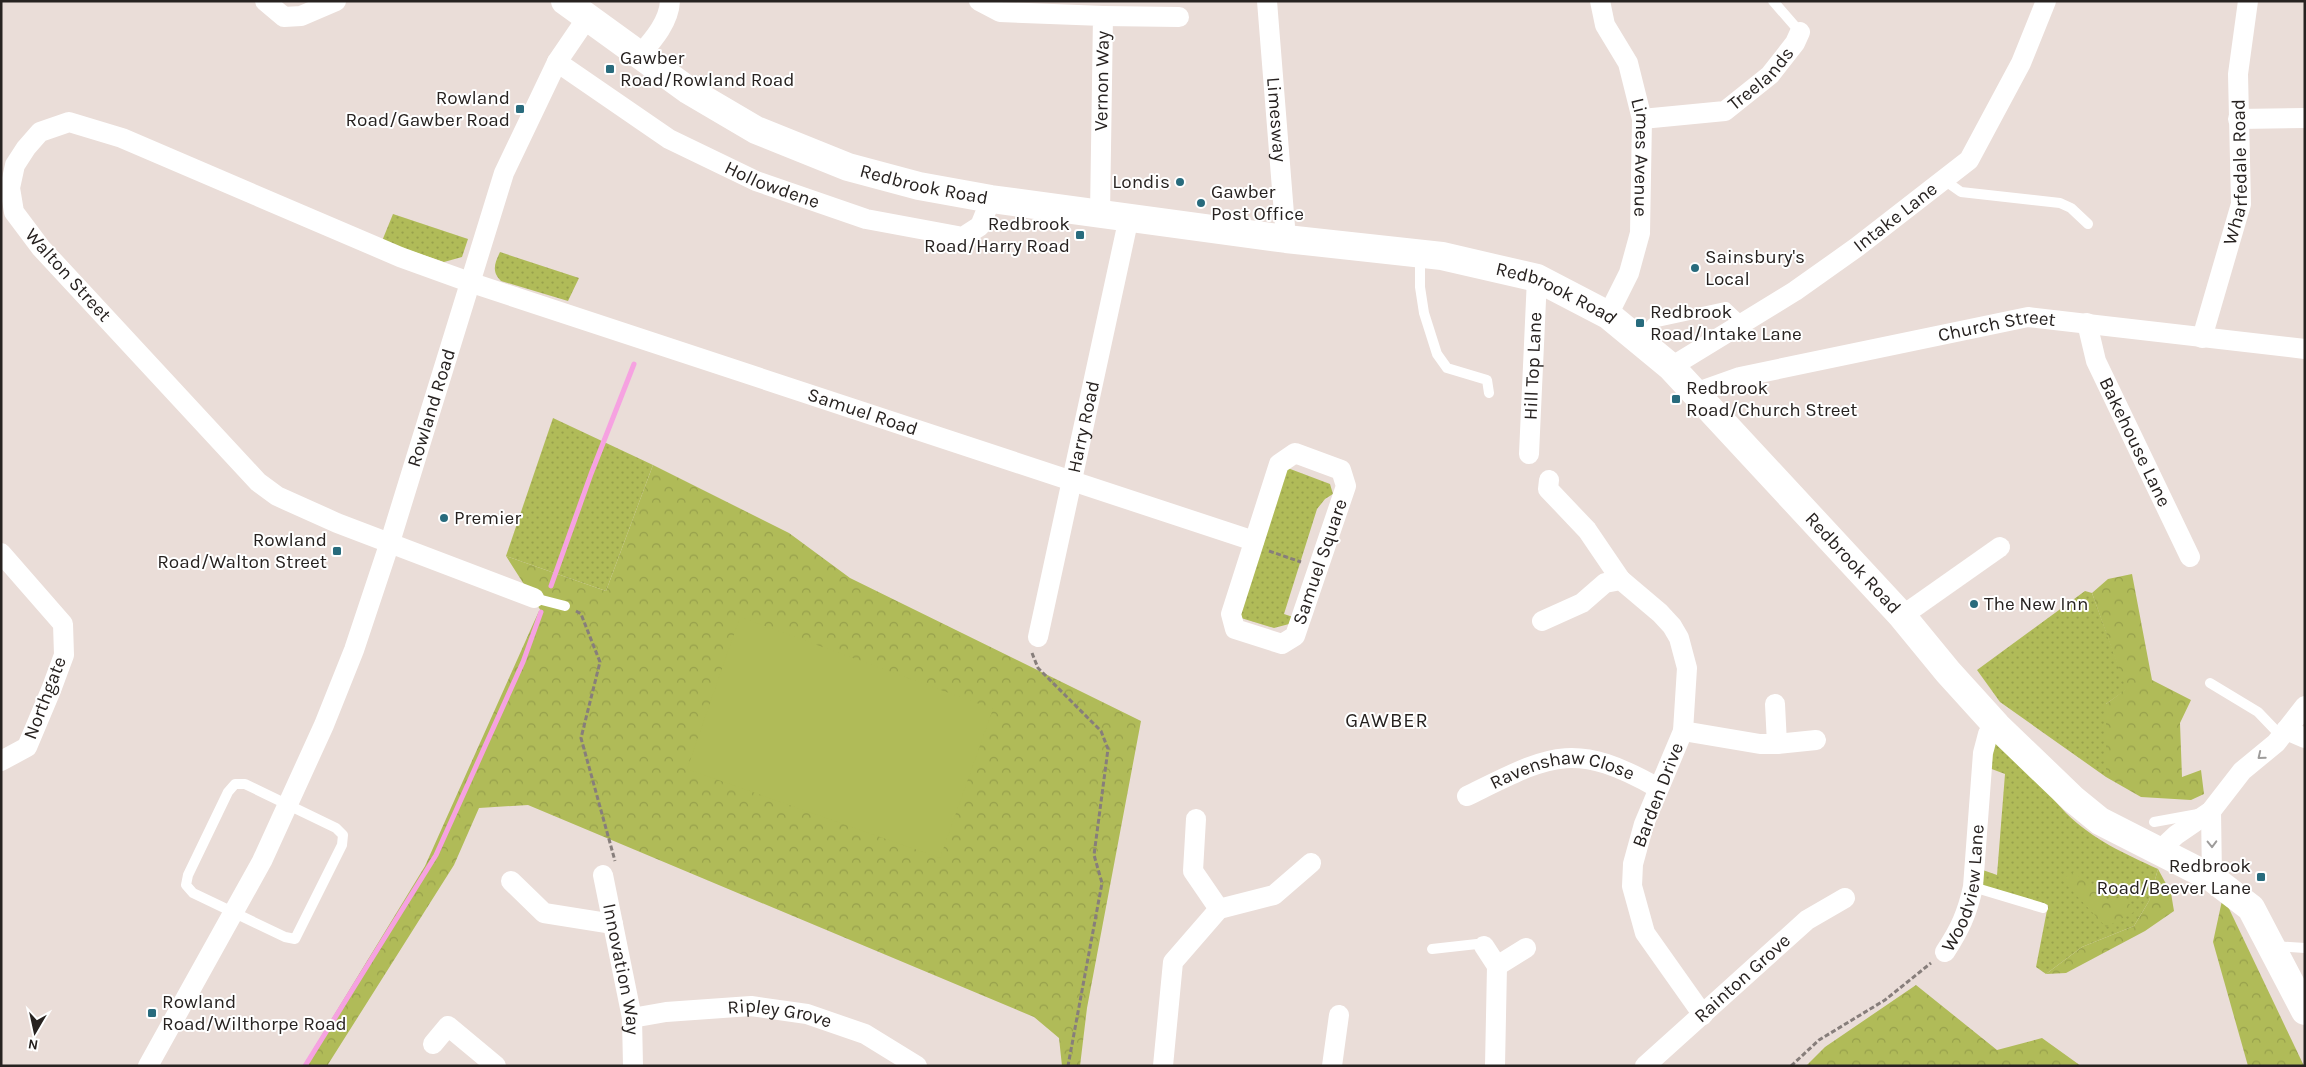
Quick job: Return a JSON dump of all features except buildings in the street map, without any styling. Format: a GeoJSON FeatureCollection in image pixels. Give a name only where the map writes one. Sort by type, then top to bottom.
{"type":"FeatureCollection","features":[{"type":"Feature","properties":{"kind":"street"},"geometry":{"type":"LineString","coordinates":[[265,1],[284,17],[301,16],[336,1]]}},
{"type":"Feature","properties":{"kind":"street","name":"Redbrook Road"},"geometry":{"type":"LineString","coordinates":[[565,1],[688,90],[756,130],[848,167],[919,186],[991,199],[1286,239],[1420,253],[1487,265],[1537,278],[1608,315],[1671,367],[1902,616],[1948,672],[1997,726],[2073,799],[2100,820],[2212,878],[2251,908],[2305,1011]]}},
{"type":"Feature","properties":{"kind":"street"},"geometry":{"type":"LineString","coordinates":[[640,56],[657,34],[669,9],[670,1]]}},
{"type":"Feature","properties":{"kind":"street","name":"Vernon Way"},"geometry":{"type":"LineString","coordinates":[[979,1],[1000,12],[1104,16],[1100,214]]}},
{"type":"Feature","properties":{"kind":"street","name":"Limesway"},"geometry":{"type":"LineString","coordinates":[[1267,1],[1286,239]]}},
{"type":"Feature","properties":{"kind":"street","name":"Limes Avenue"},"geometry":{"type":"LineString","coordinates":[[1600,1],[1605,25],[1628,63],[1642,119],[1640,233],[1629,273],[1608,315]]}},
{"type":"Feature","properties":{"kind":"street","name":"Intake Lane"},"geometry":{"type":"LineString","coordinates":[[1671,367],[1744,324],[1857,247],[1969,160],[2021,63],[2046,1]]}},
{"type":"Feature","properties":{"kind":"street","name":"Wharfedale Road"},"geometry":{"type":"LineString","coordinates":[[2202,338],[2240,204],[2238,74],[2248,1]]}},
{"type":"Feature","properties":{"kind":"street"},"geometry":{"type":"LineString","coordinates":[[1104,16],[1179,18]]}},
{"type":"Feature","properties":{"kind":"street","name":"Rowland Road"},"geometry":{"type":"LineString","coordinates":[[148,1066],[235,913],[289,806],[354,650],[472,283],[504,172],[557,62],[587,18]]}},
{"type":"Feature","properties":{"kind":"street","name":"Treelands"},"geometry":{"type":"LineString","coordinates":[[1642,119],[1725,111],[1770,75],[1795,43],[1800,32]]}},
{"type":"Feature","properties":{"kind":"street","name":"Hollowdene"},"geometry":{"type":"LineString","coordinates":[[557,62],[669,139],[756,181],[866,219],[963,237],[980,226],[991,199]]}},
{"type":"Feature","properties":{"kind":"street"},"geometry":{"type":"LineString","coordinates":[[2238,119],[2305,118]]}},
{"type":"Feature","properties":{"kind":"street","name":"Walton Street"},"geometry":{"type":"LineString","coordinates":[[472,283],[400,257],[122,138],[69,122],[40,132],[26,148],[16,166],[10,188],[14,212],[41,248],[258,482],[299,507],[534,598]]}},
{"type":"Feature","properties":{"kind":"street","name":"Harry Road"},"geometry":{"type":"LineString","coordinates":[[1038,637],[1129,217]]}},
{"type":"Feature","properties":{"kind":"street","name":"Hill Top Lane"},"geometry":{"type":"LineString","coordinates":[[1529,454],[1537,278]]}},
{"type":"Feature","properties":{"kind":"street","name":"Samuel Road"},"geometry":{"type":"LineString","coordinates":[[472,283],[1254,543]]}},
{"type":"Feature","properties":{"kind":"street","name":"Church Street"},"geometry":{"type":"LineString","coordinates":[[1695,393],[1740,377],[2028,316],[2305,349]]}},
{"type":"Feature","properties":{"kind":"street","name":"Bakehouse Lane"},"geometry":{"type":"LineString","coordinates":[[2088,323],[2096,361],[2190,557]]}},
{"type":"Feature","properties":{"kind":"street","name":"Samuel Square"},"geometry":{"type":"LineString","coordinates":[[1295,453],[1341,470],[1346,486],[1295,636],[1282,644],[1235,629],[1231,614],[1254,543],[1279,464],[1295,453]]}},
{"type":"Feature","properties":{"kind":"street","name":"Barden Drive"},"geometry":{"type":"LineString","coordinates":[[1549,480],[1548,490],[1587,530],[1621,580],[1660,612],[1679,638],[1687,668],[1683,732],[1644,824],[1633,864],[1632,886],[1645,933],[1703,1015]]}},
{"type":"Feature","properties":{"kind":"street"},"geometry":{"type":"LineString","coordinates":[[1902,616],[2000,547]]}},
{"type":"Feature","properties":{"kind":"street","name":"Northgate"},"geometry":{"type":"LineString","coordinates":[[1,553],[63,624],[64,655],[52,690],[26,747],[1,761]]}},
{"type":"Feature","properties":{"kind":"street"},"geometry":{"type":"LineString","coordinates":[[1542,621],[1578,606],[1605,584],[1621,580]]}},
{"type":"Feature","properties":{"kind":"street"},"geometry":{"type":"LineString","coordinates":[[1775,704],[1777,744]]}},
{"type":"Feature","properties":{"kind":"street"},"geometry":{"type":"LineString","coordinates":[[2160,850],[2176,835],[2211,811],[2242,771],[2276,743],[2305,706]]}},
{"type":"Feature","properties":{"kind":"street","name":"Woodview Lane"},"geometry":{"type":"LineString","coordinates":[[1945,952],[1961,928],[1968,907],[1972,887],[1983,753],[1988,734],[1997,726]]}},
{"type":"Feature","properties":{"kind":"street"},"geometry":{"type":"LineString","coordinates":[[1683,732],[1760,744],[1816,740]]}},
{"type":"Feature","properties":{"kind":"street"},"geometry":{"type":"LineString","coordinates":[[2284,733],[2305,738]]}},
{"type":"Feature","properties":{"kind":"street","name":"Ravenshaw Close"},"geometry":{"type":"LineString","coordinates":[[1467,796],[1532,764],[1569,756],[1588,758],[1628,771],[1658,788]]}},
{"type":"Feature","properties":{"kind":"street"},"geometry":{"type":"LineString","coordinates":[[2211,811],[2212,878]]}},
{"type":"Feature","properties":{"kind":"street"},"geometry":{"type":"LineString","coordinates":[[1196,819],[1193,871],[1219,909]]}},
{"type":"Feature","properties":{"kind":"street"},"geometry":{"type":"LineString","coordinates":[[1163,1066],[1173,962],[1219,909],[1274,895],[1311,863]]}},
{"type":"Feature","properties":{"kind":"street","name":"Innovation Way"},"geometry":{"type":"LineString","coordinates":[[604,874],[632,1018],[634,1066]]}},
{"type":"Feature","properties":{"kind":"street"},"geometry":{"type":"LineString","coordinates":[[511,881],[544,913],[613,924]]}},
{"type":"Feature","properties":{"kind":"street","name":"Rainton Grove"},"geometry":{"type":"LineString","coordinates":[[1645,1066],[1807,920],[1845,898]]}},
{"type":"Feature","properties":{"kind":"street"},"geometry":{"type":"LineString","coordinates":[[1484,946],[1497,966],[1495,1066]]}},
{"type":"Feature","properties":{"kind":"street"},"geometry":{"type":"LineString","coordinates":[[1497,966],[1526,948]]}},
{"type":"Feature","properties":{"kind":"street","name":"Ripley Grove"},"geometry":{"type":"LineString","coordinates":[[632,1018],[666,1012],[751,1006],[807,1014],[865,1034],[917,1066]]}},
{"type":"Feature","properties":{"kind":"street"},"geometry":{"type":"LineString","coordinates":[[1332,1066],[1339,1015]]}},
{"type":"Feature","properties":{"kind":"street"},"geometry":{"type":"LineString","coordinates":[[433,1044],[448,1026],[486,1062]]}},
{"type":"Feature","properties":{"kind":"lane","name":"Treelands"},"geometry":{"type":"LineString","coordinates":[[1773,1],[1800,32]]}},
{"type":"Feature","properties":{"kind":"lane"},"geometry":{"type":"LineString","coordinates":[[1944,180],[1961,192],[2048,200],[2060,203],[2071,208],[2088,224]]}},
{"type":"Feature","properties":{"kind":"lane"},"geometry":{"type":"LineString","coordinates":[[1420,253],[1420,287],[1424,313],[1437,354],[1447,368],[1486,380],[1488,393]]}},
{"type":"Feature","properties":{"kind":"lane"},"geometry":{"type":"LineString","coordinates":[[1639,340],[1652,323],[1726,308],[1744,324]]}},
{"type":"Feature","properties":{"kind":"lane"},"geometry":{"type":"LineString","coordinates":[[534,598],[565,606]]}},
{"type":"Feature","properties":{"kind":"lane"},"geometry":{"type":"LineString","coordinates":[[2210,683],[2258,712],[2284,733]]}},
{"type":"Feature","properties":{"kind":"lane"},"geometry":{"type":"LineString","coordinates":[[235,784],[245,784],[289,806],[336,828],[343,835],[342,845],[295,939],[285,937],[193,893],[186,885],[188,875],[228,792],[235,784]]}},
{"type":"Feature","properties":{"kind":"lane"},"geometry":{"type":"LineString","coordinates":[[2154,822],[2211,811]]}},
{"type":"Feature","properties":{"kind":"lane"},"geometry":{"type":"LineString","coordinates":[[1972,887],[2044,908]]}},
{"type":"Feature","properties":{"kind":"lane"},"geometry":{"type":"LineString","coordinates":[[1432,949],[1477,944],[1484,946]]}},
{"type":"Feature","properties":{"kind":"lane"},"geometry":{"type":"LineString","coordinates":[[2271,946],[2305,948]]}},
{"type":"Feature","properties":{"kind":"path"},"geometry":{"type":"LineString","coordinates":[[1254,543],[1318,568]]}},
{"type":"Feature","properties":{"kind":"path"},"geometry":{"type":"LineString","coordinates":[[565,606],[581,614],[600,662],[581,738],[618,872],[604,874]]}},
{"type":"Feature","properties":{"kind":"path"},"geometry":{"type":"LineString","coordinates":[[1038,637],[1032,652],[1038,668],[1101,731],[1108,748],[1094,855],[1102,883],[1068,1066]]}},
{"type":"Feature","properties":{"kind":"path","name":"Woodview Lane"},"geometry":{"type":"LineString","coordinates":[[1791,1066],[1819,1040],[1884,1000],[1945,952]]}},
{"type":"Feature","properties":{"kind":"green space"},"geometry":{"type":"Polygon","coordinates":[[[393,214],[468,239],[462,257],[444,262],[382,241],[393,214]]]}},
{"type":"Feature","properties":{"kind":"green space"},"geometry":{"type":"Polygon","coordinates":[[[500,252],[579,278],[568,301],[501,281],[495,270],[495,263],[500,252]]]}},
{"type":"Feature","properties":{"kind":"green space"},"geometry":{"type":"Polygon","coordinates":[[[553,418],[653,465],[606,591],[506,556],[553,418]]]}},
{"type":"Feature","properties":{"kind":"green space"},"geometry":{"type":"Polygon","coordinates":[[[653,465],[789,533],[850,578],[1141,721],[1087,1008],[1080,1066],[1062,1066],[1059,1038],[1034,1017],[528,805],[479,808],[454,865],[327,1066],[303,1066],[425,866],[539,611],[541,611],[506,556],[606,591],[653,465]]]}},
{"type":"Feature","properties":{"kind":"green space"},"geometry":{"type":"Polygon","coordinates":[[[1285,467],[1330,484],[1333,494],[1325,499],[1317,509],[1284,614],[1293,617],[1289,624],[1274,628],[1241,618],[1239,611],[1285,467]]]}},
{"type":"Feature","properties":{"kind":"green space"},"geometry":{"type":"Polygon","coordinates":[[[2132,574],[2152,680],[2191,700],[2180,723],[2182,777],[2201,770],[2204,794],[2191,800],[2141,797],[2106,777],[2106,704],[2126,689],[2092,593],[2108,579],[2132,574]]]}},
{"type":"Feature","properties":{"kind":"green space"},"geometry":{"type":"Polygon","coordinates":[[[2085,591],[2092,593],[2127,689],[2106,704],[2106,777],[2000,702],[1977,670],[2085,591]]]}},
{"type":"Feature","properties":{"kind":"green space"},"geometry":{"type":"Polygon","coordinates":[[[740,617],[993,709],[940,858],[687,769],[740,617]]]}},
{"type":"Feature","properties":{"kind":"green space"},"geometry":{"type":"Polygon","coordinates":[[[1994,739],[2015,755],[2066,813],[2087,831],[2133,858],[2158,869],[2149,901],[2134,926],[2082,947],[2046,974],[2036,967],[2048,905],[1978,884],[1980,869],[1997,875],[2005,774],[1989,768],[1994,739]]]}},
{"type":"Feature","properties":{"kind":"green space"},"geometry":{"type":"Polygon","coordinates":[[[2158,869],[2171,893],[2174,911],[2145,931],[2066,973],[2046,974],[2082,947],[2134,926],[2149,901],[2158,869]]]}},
{"type":"Feature","properties":{"kind":"green space"},"geometry":{"type":"Polygon","coordinates":[[[2073,872],[2110,902],[2124,895],[2134,912],[2106,927],[2062,880],[2073,872]]]}},
{"type":"Feature","properties":{"kind":"green space"},"geometry":{"type":"Polygon","coordinates":[[[2223,896],[2304,1066],[2248,1066],[2213,942],[2223,896]]]}},
{"type":"Feature","properties":{"kind":"green space"},"geometry":{"type":"Polygon","coordinates":[[[1916,985],[1997,1050],[2042,1038],[2081,1066],[1806,1066],[1825,1047],[1916,985]]]}},
{"type":"Feature","properties":{"kind":"waterway"},"geometry":{"type":"LineString","coordinates":[[551,586],[591,474],[634,364]]}},
{"type":"Feature","properties":{"kind":"waterway"},"geometry":{"type":"LineString","coordinates":[[305,1066],[436,855],[523,662],[541,612]]}},
{"type":"Feature","properties":{"kind":"place","name":"Gawber Road/Rowland Road"},"geometry":{"type":"Point","coordinates":[610,69]}},
{"type":"Feature","properties":{"kind":"place","name":"Rowland Road/Gawber Road"},"geometry":{"type":"Point","coordinates":[520,109]}},
{"type":"Feature","properties":{"kind":"place","name":"Londis"},"geometry":{"type":"Point","coordinates":[1180,182]}},
{"type":"Feature","properties":{"kind":"place","name":"Gawber Post Office"},"geometry":{"type":"Point","coordinates":[1201,203]}},
{"type":"Feature","properties":{"kind":"place","name":"Redbrook Road/Harry Road"},"geometry":{"type":"Point","coordinates":[1080,235]}},
{"type":"Feature","properties":{"kind":"place","name":"Sainsbury's Local"},"geometry":{"type":"Point","coordinates":[1695,268]}},
{"type":"Feature","properties":{"kind":"place","name":"Redbrook Road/Intake Lane"},"geometry":{"type":"Point","coordinates":[1640,323]}},
{"type":"Feature","properties":{"kind":"place","name":"Redbrook Road/Church Street"},"geometry":{"type":"Point","coordinates":[1676,399]}},
{"type":"Feature","properties":{"kind":"place","name":"Premier"},"geometry":{"type":"Point","coordinates":[444,518]}},
{"type":"Feature","properties":{"kind":"place","name":"Rowland Road/Walton Street"},"geometry":{"type":"Point","coordinates":[337,551]}},
{"type":"Feature","properties":{"kind":"place","name":"The New Inn"},"geometry":{"type":"Point","coordinates":[1974,604]}},
{"type":"Feature","properties":{"kind":"place","name":"Redbrook Road/Beever Lane"},"geometry":{"type":"Point","coordinates":[2261,877]}},
{"type":"Feature","properties":{"kind":"place","name":"Rowland Road/Wilthorpe Road"},"geometry":{"type":"Point","coordinates":[152,1013]}},
{"type":"Feature","properties":{"kind":"district","name":"GAWBER"},"geometry":{"type":"Point","coordinates":[1387,720]}}]}
